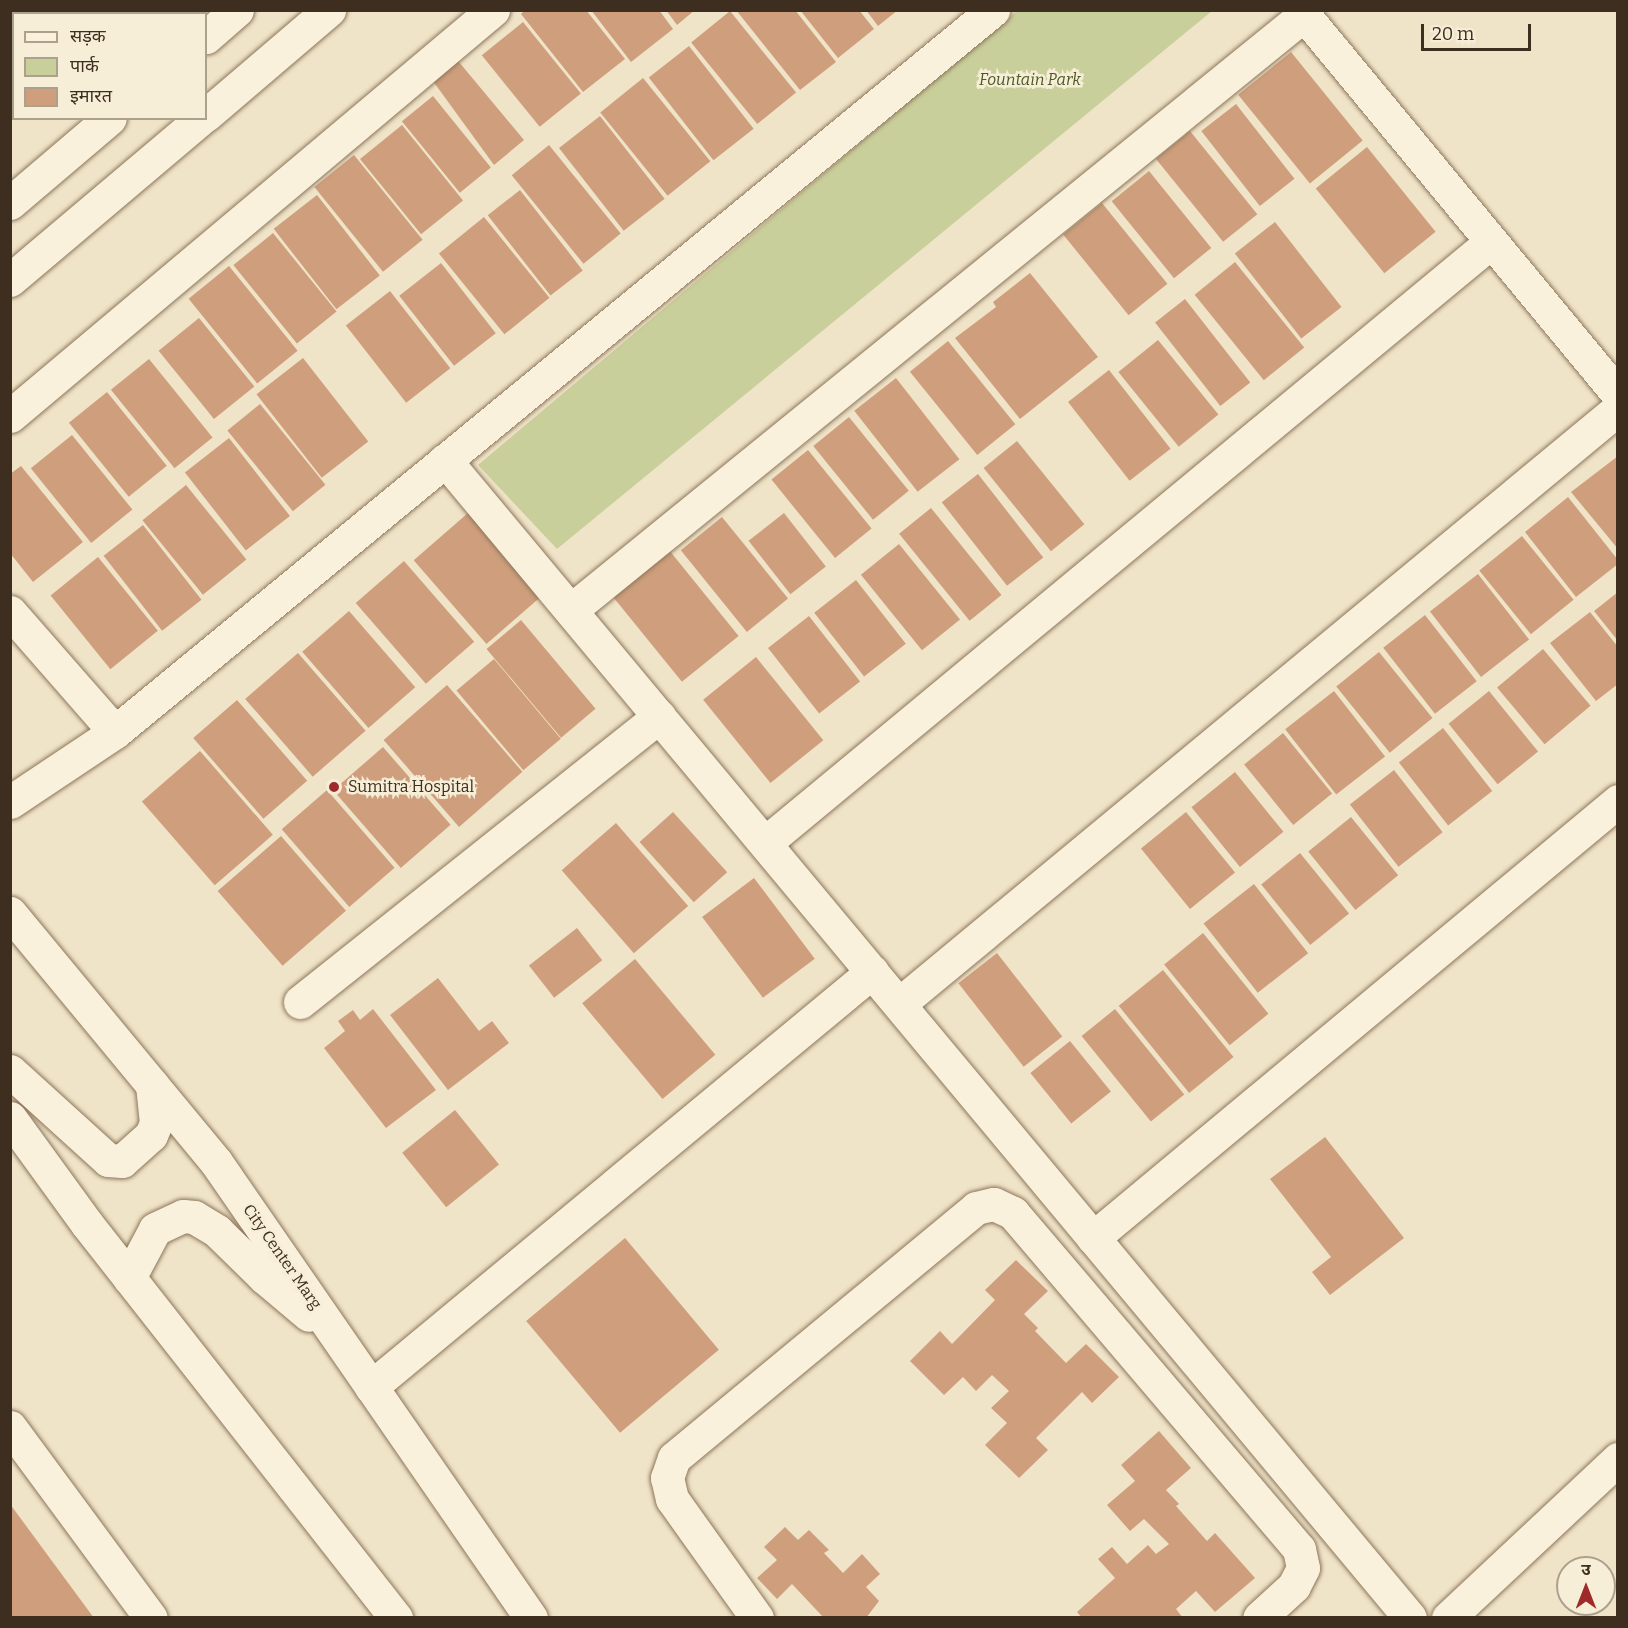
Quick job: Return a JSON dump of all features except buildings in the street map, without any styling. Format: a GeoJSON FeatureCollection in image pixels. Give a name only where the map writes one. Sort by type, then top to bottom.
{"type":"FeatureCollection","features":[{"type":"Feature","properties":{"kind":"street"},"geometry":{"type":"LineString","coordinates":[[207,36],[237,10]]}},
{"type":"Feature","properties":{"kind":"street"},"geometry":{"type":"LineString","coordinates":[[207,114],[329,10]]}},
{"type":"Feature","properties":{"kind":"street"},"geometry":{"type":"LineString","coordinates":[[10,416],[493,10]]}},
{"type":"Feature","properties":{"kind":"street"},"geometry":{"type":"LineString","coordinates":[[10,802],[114,732],[993,10]]}},
{"type":"Feature","properties":{"kind":"street"},"geometry":{"type":"LineString","coordinates":[[571,610],[1302,13],[1617,394]]}},
{"type":"Feature","properties":{"kind":"street"},"geometry":{"type":"LineString","coordinates":[[10,203],[108,120]]}},
{"type":"Feature","properties":{"kind":"street"},"geometry":{"type":"LineString","coordinates":[[10,280],[199,120]]}},
{"type":"Feature","properties":{"kind":"street"},"geometry":{"type":"LineString","coordinates":[[765,843],[1491,242]]}},
{"type":"Feature","properties":{"kind":"street"},"geometry":{"type":"LineString","coordinates":[[899,1004],[1617,409]]}},
{"type":"Feature","properties":{"kind":"street"},"geometry":{"type":"LineString","coordinates":[[445,460],[1410,1617]]}},
{"type":"Feature","properties":{"kind":"street"},"geometry":{"type":"LineString","coordinates":[[10,612],[114,732]]}},
{"type":"Feature","properties":{"kind":"street"},"geometry":{"type":"LineString","coordinates":[[300,1002],[659,716]]}},
{"type":"Feature","properties":{"kind":"street"},"geometry":{"type":"LineString","coordinates":[[1093,1238],[1617,801]]}},
{"type":"Feature","properties":{"kind":"street","name":"City Center Marg"},"geometry":{"type":"LineString","coordinates":[[10,913],[216,1162],[531,1617]]}},
{"type":"Feature","properties":{"kind":"street"},"geometry":{"type":"LineString","coordinates":[[371,1387],[872,972]]}},
{"type":"Feature","properties":{"kind":"street"},"geometry":{"type":"LineString","coordinates":[[10,1071],[108,1160],[122,1161],[151,1135],[156,1123],[152,1084]]}},
{"type":"Feature","properties":{"kind":"street"},"geometry":{"type":"LineString","coordinates":[[10,1118],[129,1278],[396,1617]]}},
{"type":"Feature","properties":{"kind":"street"},"geometry":{"type":"LineString","coordinates":[[757,1617],[672,1499],[667,1478],[674,1458],[976,1208],[994,1204],[1013,1213],[1299,1549],[1302,1568],[1294,1586],[1259,1617]]}},
{"type":"Feature","properties":{"kind":"street"},"geometry":{"type":"LineString","coordinates":[[129,1278],[155,1228],[183,1216],[194,1217],[217,1231],[297,1307],[332,1330]]}},
{"type":"Feature","properties":{"kind":"street"},"geometry":{"type":"LineString","coordinates":[[10,1427],[151,1617]]}},
{"type":"Feature","properties":{"kind":"street"},"geometry":{"type":"LineString","coordinates":[[1448,1617],[1617,1459]]}},
{"type":"Feature","properties":{"kind":"green space","name":"Fountain Park"},"geometry":{"type":"Polygon","coordinates":[[[1017,11],[1212,11],[557,549],[478,465],[1017,11]]]}},
{"type":"Feature","properties":{"kind":"place","name":"Sumitra Hospital"},"geometry":{"type":"Point","coordinates":[334,787]}}]}
